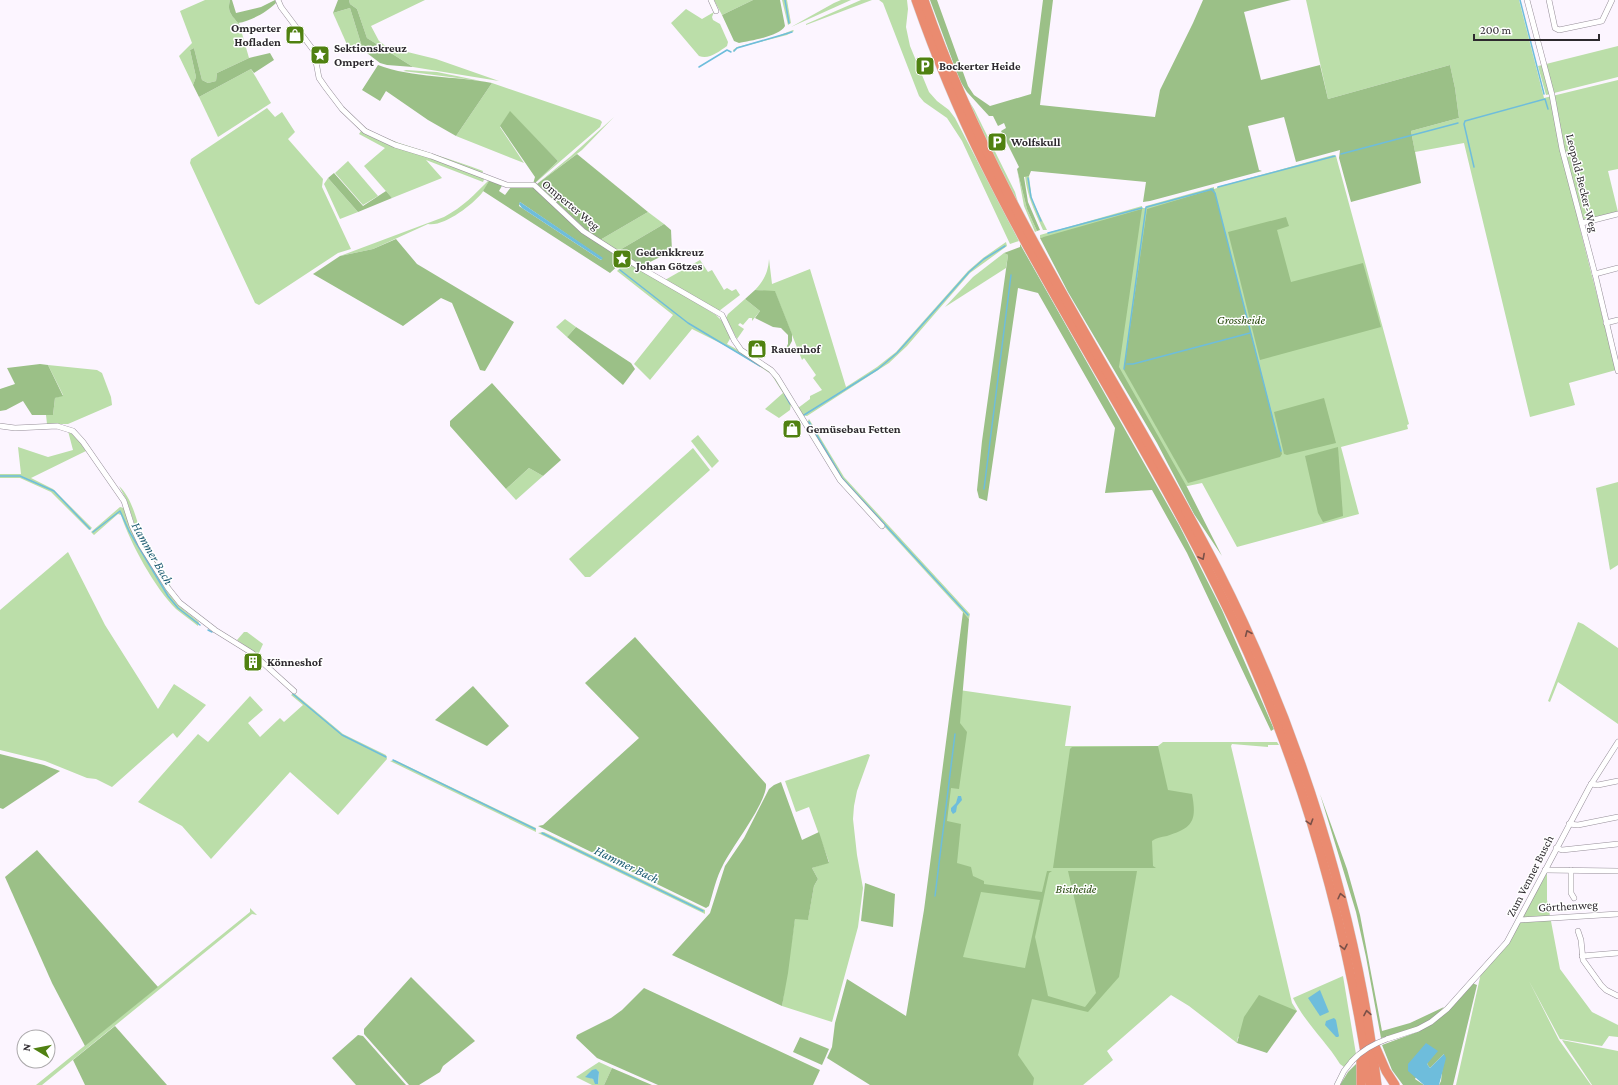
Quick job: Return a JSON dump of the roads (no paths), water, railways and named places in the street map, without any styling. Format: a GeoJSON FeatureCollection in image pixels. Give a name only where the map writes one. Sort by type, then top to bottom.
{"type":"FeatureCollection","features":[{"type":"Feature","properties":{"kind":"highway"},"geometry":{"type":"LineString","coordinates":[[916,0],[952,93],[983,160],[1063,309],[1170,498],[1217,586],[1259,678],[1290,758],[1322,862],[1338,921],[1360,1025],[1370,1085]]}},
{"type":"Feature","properties":{"kind":"highway"},"geometry":{"type":"LineString","coordinates":[[924,0],[955,84],[989,157],[1049,270],[1218,570],[1272,689],[1299,760],[1337,878],[1371,1037],[1377,1085]]}},
{"type":"Feature","properties":{"kind":"highway"},"geometry":{"type":"LineString","coordinates":[[1360,1025],[1361,1085]]}},
{"type":"Feature","properties":{"kind":"highway"},"geometry":{"type":"LineString","coordinates":[[1371,1037],[1386,1071],[1395,1085]]}},
{"type":"Feature","properties":{"kind":"street","name":"Omperter Weg"},"geometry":{"type":"LineString","coordinates":[[278,0],[314,51],[319,78],[342,109],[364,131],[395,145],[438,158],[507,185],[534,186],[583,231],[639,267],[722,315],[734,340],[741,350],[771,370],[778,377],[840,480],[882,526]]}},
{"type":"Feature","properties":{"kind":"street"},"geometry":{"type":"LineString","coordinates":[[711,0],[716,11]]}},
{"type":"Feature","properties":{"kind":"street","name":"Leopold-Becker-Weg"},"geometry":{"type":"LineString","coordinates":[[1527,0],[1552,94],[1562,149],[1595,274],[1618,371]]}},
{"type":"Feature","properties":{"kind":"street"},"geometry":{"type":"LineString","coordinates":[[1549,0],[1556,28],[1559,30],[1602,21],[1612,0]]}},
{"type":"Feature","properties":{"kind":"street"},"geometry":{"type":"LineString","coordinates":[[1582,223],[1618,214]]}},
{"type":"Feature","properties":{"kind":"street"},"geometry":{"type":"LineString","coordinates":[[1595,274],[1618,268]]}},
{"type":"Feature","properties":{"kind":"street"},"geometry":{"type":"LineString","coordinates":[[1606,323],[1618,320]]}},
{"type":"Feature","properties":{"kind":"street"},"geometry":{"type":"LineString","coordinates":[[0,426],[15,428],[57,426],[73,431],[83,442],[124,501],[132,526],[141,545],[168,588],[180,603],[215,630],[252,653],[294,691]]}},
{"type":"Feature","properties":{"kind":"street","name":"Zum Venner Busch"},"geometry":{"type":"LineString","coordinates":[[1337,1085],[1344,1071],[1352,1061],[1373,1044],[1418,1029],[1431,1022],[1447,1010],[1507,942],[1591,784],[1617,745]]}},
{"type":"Feature","properties":{"kind":"street"},"geometry":{"type":"LineString","coordinates":[[1591,784],[1598,785],[1618,781]]}},
{"type":"Feature","properties":{"kind":"street"},"geometry":{"type":"LineString","coordinates":[[1569,824],[1578,825],[1618,817]]}},
{"type":"Feature","properties":{"kind":"street"},"geometry":{"type":"LineString","coordinates":[[1556,848],[1562,850],[1618,844]]}},
{"type":"Feature","properties":{"kind":"street"},"geometry":{"type":"LineString","coordinates":[[1545,870],[1618,871]]}},
{"type":"Feature","properties":{"kind":"street"},"geometry":{"type":"LineString","coordinates":[[1571,870],[1571,893],[1574,898]]}},
{"type":"Feature","properties":{"kind":"street","name":"Görthenweg"},"geometry":{"type":"LineString","coordinates":[[1519,920],[1618,914]]}},
{"type":"Feature","properties":{"kind":"street"},"geometry":{"type":"LineString","coordinates":[[1578,932],[1581,940],[1583,960],[1601,985],[1606,990],[1618,996]]}},
{"type":"Feature","properties":{"kind":"street"},"geometry":{"type":"LineString","coordinates":[[1582,956],[1618,953]]}},
{"type":"Feature","properties":{"kind":"water"},"geometry":{"type":"Polygon","coordinates":[[[520,202],[603,258],[601,260],[522,208],[519,204],[520,202]]]}},
{"type":"Feature","properties":{"kind":"water"},"geometry":{"type":"Polygon","coordinates":[[[958,796],[961,796],[962,800],[957,806],[956,812],[953,814],[951,808],[956,803],[958,796]]]}},
{"type":"Feature","properties":{"kind":"water"},"geometry":{"type":"Polygon","coordinates":[[[1320,990],[1329,1012],[1320,1016],[1308,998],[1320,990]]]}},
{"type":"Feature","properties":{"kind":"water"},"geometry":{"type":"Polygon","coordinates":[[[1334,1018],[1336,1020],[1338,1037],[1336,1037],[1325,1025],[1326,1021],[1334,1018]]]}},
{"type":"Feature","properties":{"kind":"water"},"geometry":{"type":"Polygon","coordinates":[[[1426,1043],[1438,1051],[1427,1064],[1430,1068],[1444,1054],[1446,1058],[1439,1085],[1424,1085],[1408,1071],[1408,1064],[1426,1043]]]}},
{"type":"Feature","properties":{"kind":"water"},"geometry":{"type":"Polygon","coordinates":[[[596,1069],[599,1072],[598,1084],[595,1084],[593,1079],[585,1077],[592,1070],[596,1069]]]}},
{"type":"Feature","properties":{"kind":"waterway"},"geometry":{"type":"LineString","coordinates":[[785,0],[789,23]]}},
{"type":"Feature","properties":{"kind":"waterway"},"geometry":{"type":"LineString","coordinates":[[1520,0],[1544,94]]}},
{"type":"Feature","properties":{"kind":"waterway"},"geometry":{"type":"LineString","coordinates":[[734,51],[737,48],[792,32]]}},
{"type":"Feature","properties":{"kind":"waterway"},"geometry":{"type":"LineString","coordinates":[[699,67],[727,50],[731,52]]}},
{"type":"Feature","properties":{"kind":"waterway"},"geometry":{"type":"LineString","coordinates":[[1474,167],[1464,124],[1465,121],[1545,99],[1548,109]]}},
{"type":"Feature","properties":{"kind":"waterway"},"geometry":{"type":"LineString","coordinates":[[1341,154],[1458,123]]}},
{"type":"Feature","properties":{"kind":"waterway"},"geometry":{"type":"LineString","coordinates":[[1218,187],[1335,156]]}},
{"type":"Feature","properties":{"kind":"waterway"},"geometry":{"type":"LineString","coordinates":[[1028,178],[1031,197],[1041,221]]}},
{"type":"Feature","properties":{"kind":"waterway"},"geometry":{"type":"LineString","coordinates":[[1211,189],[1215,193],[1281,451]]}},
{"type":"Feature","properties":{"kind":"waterway"},"geometry":{"type":"LineString","coordinates":[[1147,207],[1213,189]]}},
{"type":"Feature","properties":{"kind":"waterway"},"geometry":{"type":"LineString","coordinates":[[1124,369],[1146,207]]}},
{"type":"Feature","properties":{"kind":"waterway"},"geometry":{"type":"LineString","coordinates":[[1048,233],[1142,208]]}},
{"type":"Feature","properties":{"kind":"waterway"},"geometry":{"type":"LineString","coordinates":[[804,415],[878,369],[897,353],[969,272],[984,259],[1005,246]]}},
{"type":"Feature","properties":{"kind":"waterway"},"geometry":{"type":"LineString","coordinates":[[620,270],[688,323],[760,366]]}},
{"type":"Feature","properties":{"kind":"waterway"},"geometry":{"type":"LineString","coordinates":[[984,489],[1011,275]]}},
{"type":"Feature","properties":{"kind":"waterway"},"geometry":{"type":"LineString","coordinates":[[1127,364],[1133,364],[1250,333]]}},
{"type":"Feature","properties":{"kind":"waterway"},"geometry":{"type":"LineString","coordinates":[[785,395],[790,404]]}},
{"type":"Feature","properties":{"kind":"waterway"},"geometry":{"type":"LineString","coordinates":[[809,422],[842,478],[968,615]]}},
{"type":"Feature","properties":{"kind":"waterway","name":"Hammer Bach"},"geometry":{"type":"LineString","coordinates":[[0,476],[20,476],[54,491],[90,529]]}},
{"type":"Feature","properties":{"kind":"waterway","name":"Hammer Bach"},"geometry":{"type":"LineString","coordinates":[[93,532],[120,511],[129,531],[168,596],[178,608],[200,625]]}},
{"type":"Feature","properties":{"kind":"waterway","name":"Hammer Bach"},"geometry":{"type":"LineString","coordinates":[[208,630],[212,632]]}},
{"type":"Feature","properties":{"kind":"waterway","name":"Hammer Bach"},"geometry":{"type":"LineString","coordinates":[[293,694],[342,735],[386,757]]}},
{"type":"Feature","properties":{"kind":"waterway"},"geometry":{"type":"LineString","coordinates":[[935,896],[955,734]]}},
{"type":"Feature","properties":{"kind":"waterway","name":"Hammer Bach"},"geometry":{"type":"LineString","coordinates":[[393,760],[535,829]]}},
{"type":"Feature","properties":{"kind":"waterway","name":"Hammer Bach"},"geometry":{"type":"LineString","coordinates":[[542,833],[703,911]]}},
{"type":"Feature","properties":{"kind":"place","name":"Omperter Hofladen"},"geometry":{"type":"Point","coordinates":[295,35]}},
{"type":"Feature","properties":{"kind":"place","name":"Sektionskreuz Ompert"},"geometry":{"type":"Point","coordinates":[320,55]}},
{"type":"Feature","properties":{"kind":"place","name":"Bockerter Heide"},"geometry":{"type":"Point","coordinates":[925,66]}},
{"type":"Feature","properties":{"kind":"place","name":"Wolfskull"},"geometry":{"type":"Point","coordinates":[997,142]}},
{"type":"Feature","properties":{"kind":"place","name":"Gedenkkreuz Johan Götzes"},"geometry":{"type":"Point","coordinates":[622,259]}},
{"type":"Feature","properties":{"kind":"place","name":"Rauenhof"},"geometry":{"type":"Point","coordinates":[757,349]}},
{"type":"Feature","properties":{"kind":"place","name":"Gemüsebau Fetten"},"geometry":{"type":"Point","coordinates":[792,429]}},
{"type":"Feature","properties":{"kind":"place","name":"Könneshof"},"geometry":{"type":"Point","coordinates":[253,662]}},
{"type":"Feature","properties":{"kind":"park label","name":"Grossheide"},"geometry":{"type":"Point","coordinates":[1241,320]}},
{"type":"Feature","properties":{"kind":"park label","name":"Bistheide"},"geometry":{"type":"Point","coordinates":[1076,889]}}]}
